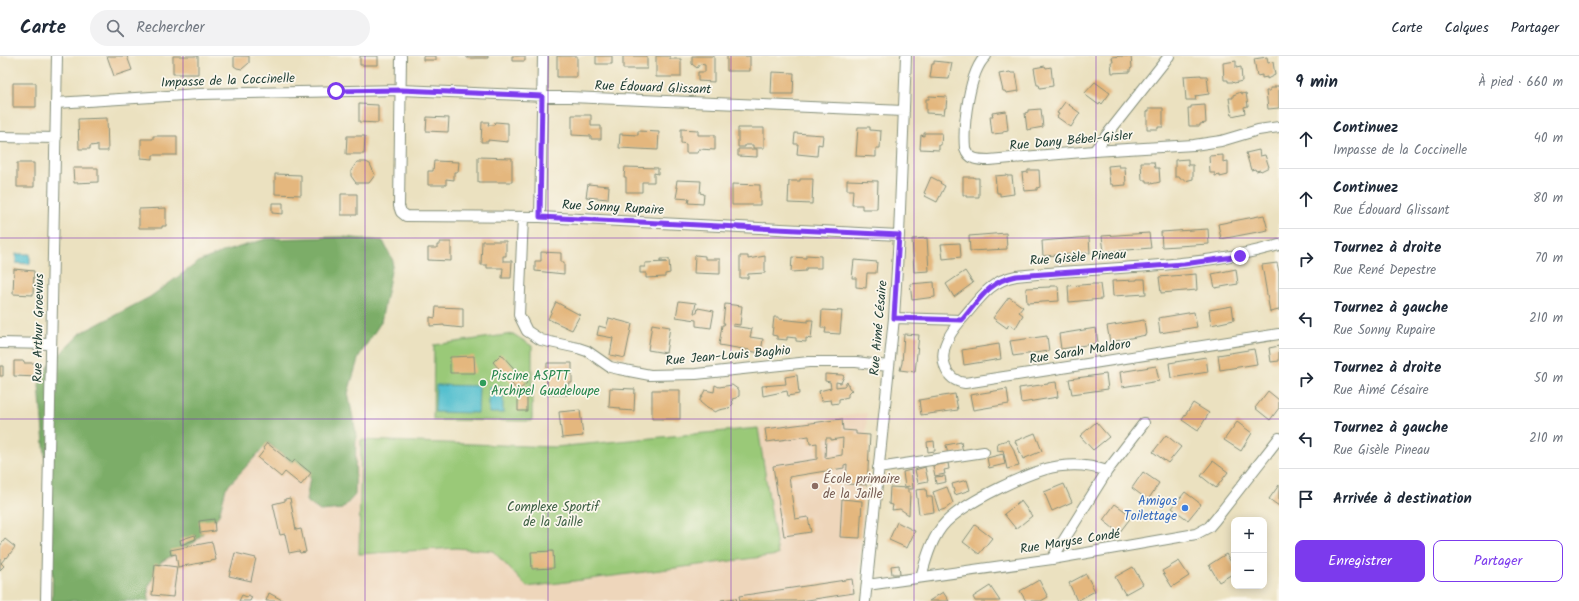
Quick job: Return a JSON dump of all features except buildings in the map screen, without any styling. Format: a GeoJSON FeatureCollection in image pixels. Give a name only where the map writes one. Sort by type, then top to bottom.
{"type":"FeatureCollection","features":[{"type":"Feature","properties":{"kind":"street","name":"Rue Arthur Groevius"},"geometry":{"type":"LineString","coordinates":[[46,601],[57,56]]}},
{"type":"Feature","properties":{"kind":"street"},"geometry":{"type":"LineString","coordinates":[[401,56],[401,90]]}},
{"type":"Feature","properties":{"kind":"street"},"geometry":{"type":"LineString","coordinates":[[540,217],[543,56]]}},
{"type":"Feature","properties":{"kind":"street","name":"Rue Aimé Césaire"},"geometry":{"type":"LineString","coordinates":[[865,601],[894,318],[906,56]]}},
{"type":"Feature","properties":{"kind":"street","name":"Rue Dany Bébel-Gisler"},"geometry":{"type":"LineString","coordinates":[[986,56],[980,61],[969,93],[964,144],[966,152],[971,157],[989,160],[1208,143],[1221,141],[1258,130],[1279,127]]}},
{"type":"Feature","properties":{"kind":"street"},"geometry":{"type":"LineString","coordinates":[[1094,151],[1169,56]]}},
{"type":"Feature","properties":{"kind":"street","name":"Impasse de la Coccinelle"},"geometry":{"type":"LineString","coordinates":[[56,103],[199,94],[401,90]]}},
{"type":"Feature","properties":{"kind":"street","name":"Rue Édouard Glissant"},"geometry":{"type":"LineString","coordinates":[[401,90],[904,111]]}},
{"type":"Feature","properties":{"kind":"street","name":"Rue Sonny Rupaire"},"geometry":{"type":"LineString","coordinates":[[401,90],[399,206],[401,212],[406,216],[540,217],[899,235]]}},
{"type":"Feature","properties":{"kind":"street"},"geometry":{"type":"LineString","coordinates":[[0,137],[56,138]]}},
{"type":"Feature","properties":{"kind":"street","name":"Rue Jean-Louis Baghio"},"geometry":{"type":"LineString","coordinates":[[523,217],[519,315],[527,330],[541,340],[586,351],[610,367],[619,370],[650,374],[696,374],[809,362],[856,362],[888,366]]}},
{"type":"Feature","properties":{"kind":"street","name":"Rue Gisèle Pineau"},"geometry":{"type":"LineString","coordinates":[[962,320],[992,285],[1008,278],[1025,275],[1184,264],[1240,256],[1279,245]]}},
{"type":"Feature","properties":{"kind":"street"},"geometry":{"type":"LineString","coordinates":[[894,318],[962,320]]}},
{"type":"Feature","properties":{"kind":"street","name":"Rue Sarah Maldoro"},"geometry":{"type":"LineString","coordinates":[[962,320],[946,342],[942,358],[946,371],[950,376],[955,380],[966,383],[1279,334]]}},
{"type":"Feature","properties":{"kind":"street"},"geometry":{"type":"LineString","coordinates":[[0,342],[51,344]]}},
{"type":"Feature","properties":{"kind":"street"},"geometry":{"type":"LineString","coordinates":[[1052,559],[1107,471],[1144,423]]}},
{"type":"Feature","properties":{"kind":"street","name":"Rue Maryse Condé"},"geometry":{"type":"LineString","coordinates":[[867,585],[1052,559],[1185,537],[1202,531],[1215,520],[1279,438]]}},
{"type":"Feature","properties":{"kind":"street"},"geometry":{"type":"LineString","coordinates":[[878,468],[984,452]]}},
{"type":"Feature","properties":{"kind":"street"},"geometry":{"type":"LineString","coordinates":[[921,577],[932,545],[946,522],[962,509],[989,493],[1043,470],[1061,466],[1086,466],[1107,471]]}},
{"type":"Feature","properties":{"kind":"shaded area"},"geometry":{"type":"Polygon","coordinates":[[[867,413],[861,544],[856,601],[141,601],[139,544],[260,414],[361,440],[359,553],[456,548],[493,551],[527,587],[777,555],[758,428],[867,413]]]}},
{"type":"Feature","properties":{"kind":"green space"},"geometry":{"type":"Polygon","coordinates":[[[343,237],[383,241],[393,261],[381,322],[359,356],[348,393],[356,433],[355,495],[342,509],[320,511],[306,501],[310,477],[268,443],[226,488],[219,515],[195,542],[161,562],[148,588],[149,601],[52,601],[53,551],[39,385],[50,364],[81,333],[150,297],[200,261],[223,252],[266,239],[343,237]]]}},
{"type":"Feature","properties":{"kind":"green space","name":"Piscine ASPTT Archipel Guadeloupe"},"geometry":{"type":"Polygon","coordinates":[[[513,334],[532,346],[532,421],[433,420],[434,345],[513,334]]]}},
{"type":"Feature","properties":{"kind":"green space","name":"Complexe Sportif de la Jaille"},"geometry":{"type":"Polygon","coordinates":[[[758,428],[778,555],[527,587],[493,551],[456,548],[359,554],[361,440],[555,447],[758,428]]]}},
{"type":"Feature","properties":{"kind":"water"},"geometry":{"type":"Polygon","coordinates":[[[16,254],[30,254],[30,264],[16,263],[16,254]]]}},
{"type":"Feature","properties":{"kind":"water"},"geometry":{"type":"Polygon","coordinates":[[[436,385],[479,386],[478,413],[435,412],[436,385]]]}},
{"type":"Feature","properties":{"kind":"water"},"geometry":{"type":"Polygon","coordinates":[[[489,387],[503,387],[503,413],[489,413],[489,387]]]}},
{"type":"Feature","properties":{"kind":"place","name":"Piscine ASPTT Archipel Guadeloupe"},"geometry":{"type":"Point","coordinates":[483,383]}},
{"type":"Feature","properties":{"kind":"place","name":"École primaire de la Jaille"},"geometry":{"type":"Point","coordinates":[815,486]}},
{"type":"Feature","properties":{"kind":"place","name":"Amigos Toilettage"},"geometry":{"type":"Point","coordinates":[1185,508]}},
{"type":"Feature","properties":{"kind":"route"},"geometry":{"type":"LineString","coordinates":[[336,91],[401,90],[542,96],[540,217],[899,235],[894,318],[962,320],[992,285],[1002,279],[1016,276],[1184,264],[1240,256]]}}]}
